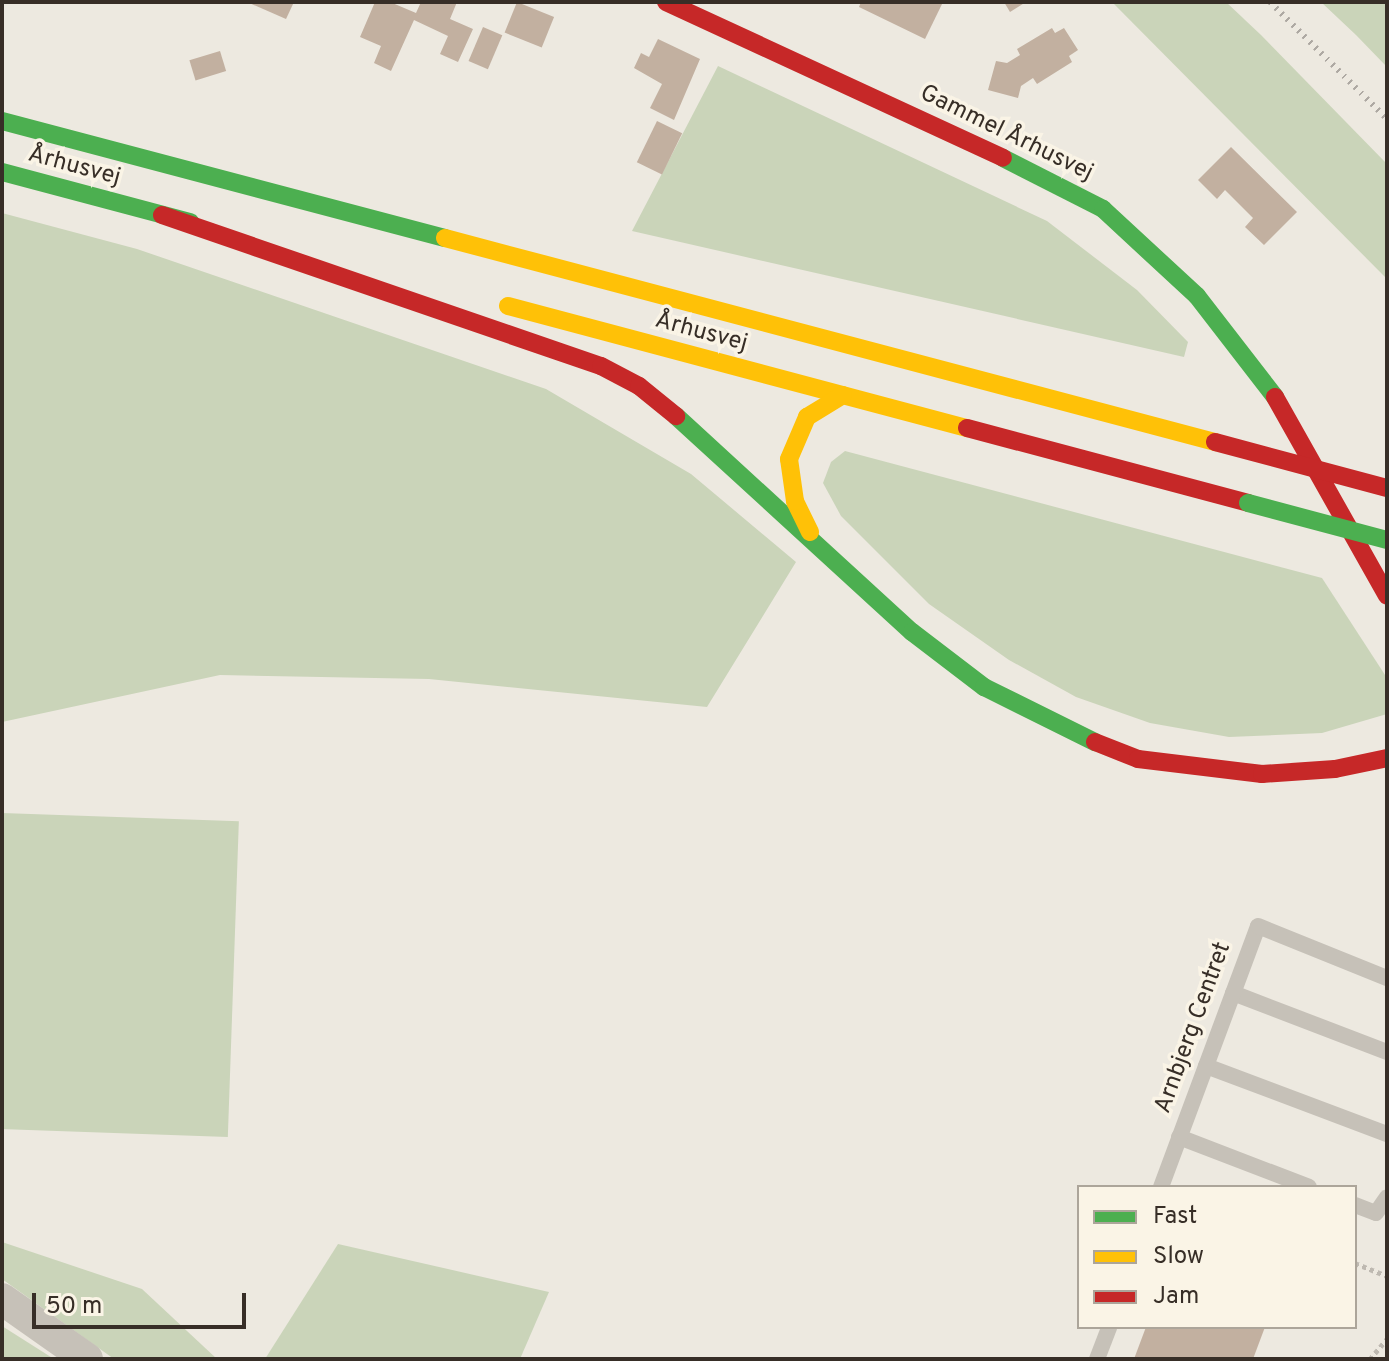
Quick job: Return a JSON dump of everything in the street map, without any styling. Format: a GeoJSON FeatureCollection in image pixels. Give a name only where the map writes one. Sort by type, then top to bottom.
{"type":"FeatureCollection","features":[{"type":"Feature","properties":{"kind":"main road","name":"Gammel Århusvej"},"geometry":{"type":"LineString","coordinates":[[666,2],[1070,189],[1103,209],[1197,296],[1269,387],[1387,596]]}},
{"type":"Feature","properties":{"kind":"main road","name":"Århusvej"},"geometry":{"type":"LineString","coordinates":[[2,121],[1387,488]]}},
{"type":"Feature","properties":{"kind":"main road","name":"Århusvej"},"geometry":{"type":"LineString","coordinates":[[2,172],[434,287]]}},
{"type":"Feature","properties":{"kind":"main road"},"geometry":{"type":"LineString","coordinates":[[162,215],[601,366],[671,408],[912,632],[984,687],[1063,729],[1138,759],[1262,774],[1335,769],[1387,758]]}},
{"type":"Feature","properties":{"kind":"main road","name":"Århusvej"},"geometry":{"type":"LineString","coordinates":[[495,303],[1387,540]]}},
{"type":"Feature","properties":{"kind":"main road"},"geometry":{"type":"LineString","coordinates":[[812,536],[795,501],[789,459],[807,417],[843,395]]}},
{"type":"Feature","properties":{"kind":"street"},"geometry":{"type":"LineString","coordinates":[[2,1299],[87,1359]]}},
{"type":"Feature","properties":{"kind":"lane","name":"Arnbjerg Centret"},"geometry":{"type":"LineString","coordinates":[[1162,1185],[1258,926],[1387,978]]}},
{"type":"Feature","properties":{"kind":"lane"},"geometry":{"type":"LineString","coordinates":[[1233,993],[1387,1052]]}},
{"type":"Feature","properties":{"kind":"lane"},"geometry":{"type":"LineString","coordinates":[[1206,1066],[1387,1134]]}},
{"type":"Feature","properties":{"kind":"lane"},"geometry":{"type":"LineString","coordinates":[[1179,1137],[1304,1185]]}},
{"type":"Feature","properties":{"kind":"lane"},"geometry":{"type":"LineString","coordinates":[[1357,1206],[1376,1213],[1387,1197]]}},
{"type":"Feature","properties":{"kind":"lane"},"geometry":{"type":"LineString","coordinates":[[1097,1359],[1108,1329]]}},
{"type":"Feature","properties":{"kind":"path"},"geometry":{"type":"LineString","coordinates":[[1357,1264],[1387,1276]]}},
{"type":"Feature","properties":{"kind":"path"},"geometry":{"type":"LineString","coordinates":[[1370,1359],[1387,1339]]}},
{"type":"Feature","properties":{"kind":"green space"},"geometry":{"type":"Polygon","coordinates":[[[1112,2],[1226,2],[1261,35],[1387,164],[1387,279],[1112,2]]]}},
{"type":"Feature","properties":{"kind":"green space"},"geometry":{"type":"Polygon","coordinates":[[[1321,2],[1387,2],[1387,67],[1356,35],[1321,2]]]}},
{"type":"Feature","properties":{"kind":"green space"},"geometry":{"type":"Polygon","coordinates":[[[718,66],[1047,221],[1137,290],[1188,342],[1184,357],[632,231],[718,66]]]}},
{"type":"Feature","properties":{"kind":"green space"},"geometry":{"type":"Polygon","coordinates":[[[2,213],[137,249],[546,389],[691,474],[796,562],[707,707],[429,679],[220,675],[2,722],[2,213]]]}},
{"type":"Feature","properties":{"kind":"green space"},"geometry":{"type":"Polygon","coordinates":[[[845,451],[1322,578],[1387,678],[1387,714],[1322,733],[1229,737],[1150,723],[1076,697],[1009,660],[929,604],[841,516],[823,483],[831,462],[845,451]]]}},
{"type":"Feature","properties":{"kind":"green space"},"geometry":{"type":"Polygon","coordinates":[[[2,813],[239,821],[228,1137],[2,1129],[2,813]]]}},
{"type":"Feature","properties":{"kind":"green space"},"geometry":{"type":"Polygon","coordinates":[[[2,1242],[142,1289],[217,1359],[114,1359],[2,1279],[2,1242]]]}},
{"type":"Feature","properties":{"kind":"green space"},"geometry":{"type":"Polygon","coordinates":[[[338,1244],[549,1292],[520,1359],[265,1359],[338,1244]]]}},
{"type":"Feature","properties":{"kind":"green space"},"geometry":{"type":"Polygon","coordinates":[[[2,1326],[54,1359],[2,1359],[2,1326]]]}},
{"type":"Feature","properties":{"kind":"building"},"geometry":{"type":"Polygon","coordinates":[[[247,2],[294,2],[286,19],[247,2]]]}},
{"type":"Feature","properties":{"kind":"building"},"geometry":{"type":"Polygon","coordinates":[[[375,2],[390,2],[416,13],[421,2],[457,2],[450,19],[473,29],[458,62],[440,54],[448,36],[414,20],[391,71],[374,63],[381,46],[360,37],[375,2]]]}},
{"type":"Feature","properties":{"kind":"building"},"geometry":{"type":"Polygon","coordinates":[[[517,2],[554,17],[542,48],[505,33],[517,2]]]}},
{"type":"Feature","properties":{"kind":"building"},"geometry":{"type":"Polygon","coordinates":[[[861,2],[943,2],[925,39],[859,7],[861,2]]]}},
{"type":"Feature","properties":{"kind":"building"},"geometry":{"type":"Polygon","coordinates":[[[1004,2],[1026,2],[1010,12],[1004,2]]]}},
{"type":"Feature","properties":{"kind":"building"},"geometry":{"type":"Polygon","coordinates":[[[483,27],[502,35],[488,69],[469,61],[483,27]]]}},
{"type":"Feature","properties":{"kind":"building"},"geometry":{"type":"Polygon","coordinates":[[[1052,28],[1055,33],[1064,28],[1078,50],[1069,56],[1072,62],[1037,84],[1033,78],[1021,86],[1018,98],[988,90],[996,61],[1007,63],[1020,55],[1017,49],[1052,28]]]}},
{"type":"Feature","properties":{"kind":"building"},"geometry":{"type":"Polygon","coordinates":[[[658,39],[700,59],[674,120],[650,108],[662,84],[634,68],[641,53],[649,57],[658,39]]]}},
{"type":"Feature","properties":{"kind":"building"},"geometry":{"type":"Polygon","coordinates":[[[220,51],[226,71],[196,80],[189,60],[220,51]]]}},
{"type":"Feature","properties":{"kind":"building"},"geometry":{"type":"Polygon","coordinates":[[[657,121],[682,133],[662,175],[637,162],[657,121]]]}},
{"type":"Feature","properties":{"kind":"building"},"geometry":{"type":"Polygon","coordinates":[[[1231,147],[1297,212],[1264,245],[1245,227],[1253,218],[1225,190],[1217,199],[1198,180],[1231,147]]]}},
{"type":"Feature","properties":{"kind":"building"},"geometry":{"type":"Polygon","coordinates":[[[1145,1329],[1264,1329],[1253,1359],[1134,1359],[1145,1329]]]}},
{"type":"Feature","properties":{"kind":"railway"},"geometry":{"type":"LineString","coordinates":[[1270,2],[1387,119]]}},
{"type":"Feature","properties":{"kind":"traffic: fast"},"geometry":{"type":"LineString","coordinates":[[2,121],[445,238]]}},
{"type":"Feature","properties":{"kind":"traffic: fast"},"geometry":{"type":"LineString","coordinates":[[1003,158],[1103,209],[1197,296],[1275,397]]}},
{"type":"Feature","properties":{"kind":"traffic: fast"},"geometry":{"type":"LineString","coordinates":[[2,172],[190,222]]}},
{"type":"Feature","properties":{"kind":"traffic: fast"},"geometry":{"type":"LineString","coordinates":[[676,416],[912,632],[984,687],[1095,742]]}},
{"type":"Feature","properties":{"kind":"traffic: fast"},"geometry":{"type":"LineString","coordinates":[[1248,503],[1387,540]]}},
{"type":"Feature","properties":{"kind":"traffic: slow"},"geometry":{"type":"LineString","coordinates":[[445,238],[1215,442]]}},
{"type":"Feature","properties":{"kind":"traffic: slow"},"geometry":{"type":"LineString","coordinates":[[508,306],[967,428]]}},
{"type":"Feature","properties":{"kind":"traffic: slow"},"geometry":{"type":"LineString","coordinates":[[810,532],[795,501],[789,459],[807,417],[843,395]]}},
{"type":"Feature","properties":{"kind":"traffic: jam"},"geometry":{"type":"LineString","coordinates":[[666,2],[1003,158]]}},
{"type":"Feature","properties":{"kind":"traffic: jam"},"geometry":{"type":"LineString","coordinates":[[162,215],[601,366],[639,386],[676,416]]}},
{"type":"Feature","properties":{"kind":"traffic: jam"},"geometry":{"type":"LineString","coordinates":[[1275,397],[1387,596]]}},
{"type":"Feature","properties":{"kind":"traffic: jam"},"geometry":{"type":"LineString","coordinates":[[967,428],[1248,503]]}},
{"type":"Feature","properties":{"kind":"traffic: jam"},"geometry":{"type":"LineString","coordinates":[[1215,442],[1387,488]]}},
{"type":"Feature","properties":{"kind":"traffic: jam"},"geometry":{"type":"LineString","coordinates":[[1095,742],[1138,759],[1262,774],[1335,769],[1387,758]]}}]}
